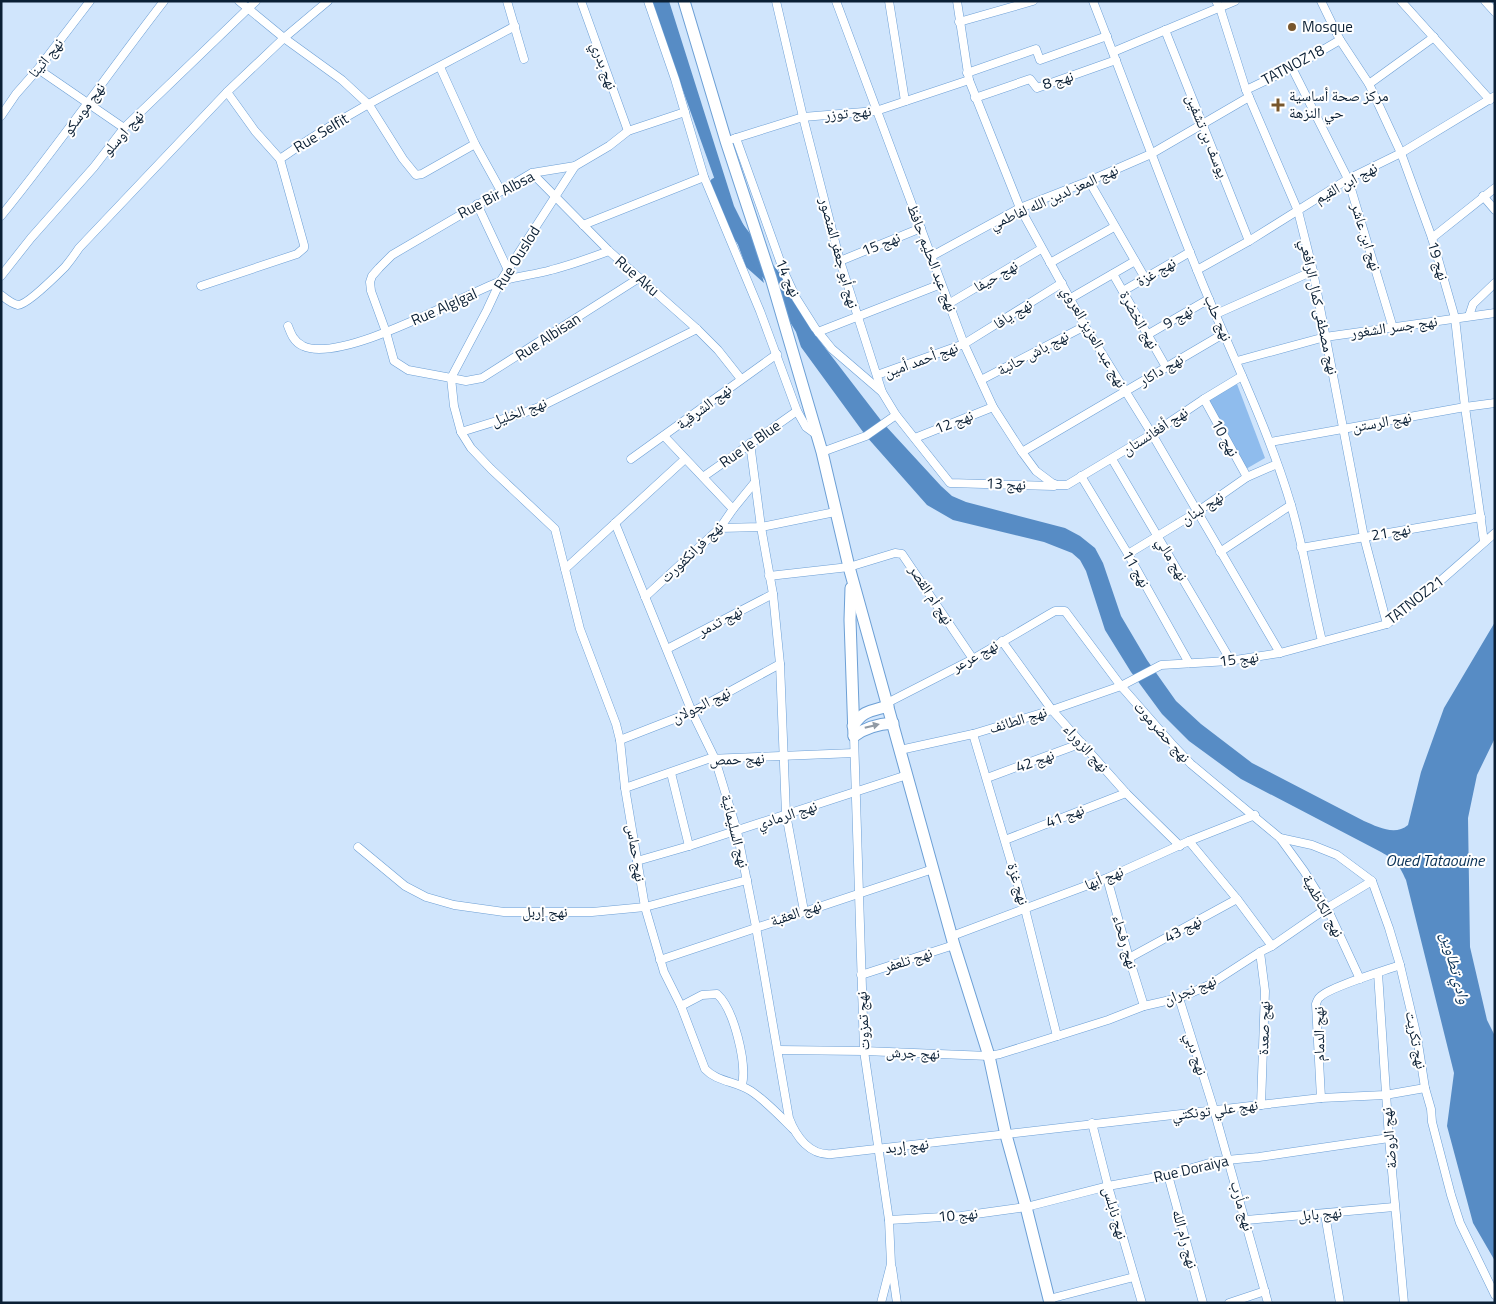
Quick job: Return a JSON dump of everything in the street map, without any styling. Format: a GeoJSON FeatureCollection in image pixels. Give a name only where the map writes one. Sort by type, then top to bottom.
{"type":"FeatureCollection","features":[{"type":"Feature","properties":{"kind":"main road"},"geometry":{"type":"LineString","coordinates":[[684,1],[731,139],[822,452],[850,571],[953,941],[989,1056],[1006,1135],[1049,1301]]}},
{"type":"Feature","properties":{"kind":"main road"},"geometry":{"type":"LineString","coordinates":[[850,571],[854,731]]}},
{"type":"Feature","properties":{"kind":"main road"},"geometry":{"type":"LineString","coordinates":[[854,731],[859,717],[864,713],[888,704]]}},
{"type":"Feature","properties":{"kind":"main road"},"geometry":{"type":"LineString","coordinates":[[854,731],[893,723]]}},
{"type":"Feature","properties":{"kind":"street","name":"نهج اثينا"},"geometry":{"type":"LineString","coordinates":[[1,116],[16,94],[38,69],[90,1]]}},
{"type":"Feature","properties":{"kind":"street","name":"نهج موسكو"},"geometry":{"type":"LineString","coordinates":[[1,216],[46,162],[127,48],[164,1]]}},
{"type":"Feature","properties":{"kind":"street"},"geometry":{"type":"LineString","coordinates":[[239,1],[284,38],[342,80],[369,105],[403,159],[416,175],[422,174],[475,144]]}},
{"type":"Feature","properties":{"kind":"street","name":"نهج اوسلو"},"geometry":{"type":"LineString","coordinates":[[1,276],[31,238],[94,167],[124,128],[256,1]]}},
{"type":"Feature","properties":{"kind":"street"},"geometry":{"type":"LineString","coordinates":[[1,295],[11,303],[23,304],[48,283],[66,266],[79,248],[226,92],[284,38],[328,1]]}},
{"type":"Feature","properties":{"kind":"street"},"geometry":{"type":"LineString","coordinates":[[507,1],[524,59]]}},
{"type":"Feature","properties":{"kind":"street","name":"نهج بدري"},"geometry":{"type":"LineString","coordinates":[[581,1],[628,131]]}},
{"type":"Feature","properties":{"kind":"street"},"geometry":{"type":"LineString","coordinates":[[648,1],[685,112],[704,177],[777,354],[797,411],[806,427],[816,432]]}},
{"type":"Feature","properties":{"kind":"street","name":"نهج أبو جعفر المنصور"},"geometry":{"type":"LineString","coordinates":[[776,1],[803,117],[840,260],[856,316],[882,392],[896,415],[950,483]]}},
{"type":"Feature","properties":{"kind":"street","name":"نهج عبد الحليم حافظ"},"geometry":{"type":"LineString","coordinates":[[836,1],[964,344],[993,406],[1022,452],[1044,478],[1052,483],[1064,485]]}},
{"type":"Feature","properties":{"kind":"street"},"geometry":{"type":"LineString","coordinates":[[889,1],[906,101]]}},
{"type":"Feature","properties":{"kind":"street","name":"نهج عبد العزيز العروي"},"geometry":{"type":"LineString","coordinates":[[957,1],[968,76],[975,98],[1020,208],[1085,326],[1152,434],[1280,653]]}},
{"type":"Feature","properties":{"kind":"street"},"geometry":{"type":"LineString","coordinates":[[960,22],[1033,1]]}},
{"type":"Feature","properties":{"kind":"street","name":"نهج حلب"},"geometry":{"type":"LineString","coordinates":[[1093,1],[1197,270],[1270,442],[1291,505],[1322,641]]}},
{"type":"Feature","properties":{"kind":"street"},"geometry":{"type":"LineString","coordinates":[[1113,52],[1165,30],[1218,4],[1235,1]]}},
{"type":"Feature","properties":{"kind":"street"},"geometry":{"type":"LineString","coordinates":[[1402,1],[1493,98]]}},
{"type":"Feature","properties":{"kind":"street"},"geometry":{"type":"LineString","coordinates":[[1484,1],[1495,12]]}},
{"type":"Feature","properties":{"kind":"street","name":"نهج 19"},"geometry":{"type":"LineString","coordinates":[[1324,3],[1340,40],[1368,84],[1401,153],[1432,238],[1455,318],[1465,407],[1484,542]]}},
{"type":"Feature","properties":{"kind":"street","name":"نهج مصطفى كمال الرافعي"},"geometry":{"type":"LineString","coordinates":[[1218,4],[1248,93],[1298,211],[1313,271],[1364,537],[1387,624]]}},
{"type":"Feature","properties":{"kind":"street","name":"Rue Selfit"},"geometry":{"type":"LineString","coordinates":[[201,286],[297,254],[304,248],[280,159],[369,105],[515,26]]}},
{"type":"Feature","properties":{"kind":"street","name":"يوسف بن تشفين"},"geometry":{"type":"LineString","coordinates":[[1165,30],[1249,241]]}},
{"type":"Feature","properties":{"kind":"street","name":"نهج توزر"},"geometry":{"type":"LineString","coordinates":[[731,139],[803,117],[876,111],[906,101],[1036,49],[1040,60],[1107,36]]}},
{"type":"Feature","properties":{"kind":"street"},"geometry":{"type":"LineString","coordinates":[[1368,84],[1434,37]]}},
{"type":"Feature","properties":{"kind":"street","name":"TATNOZ18"},"geometry":{"type":"LineString","coordinates":[[1202,125],[1248,93],[1340,40]]}},
{"type":"Feature","properties":{"kind":"street","name":"نهج 8"},"geometry":{"type":"LineString","coordinates":[[975,98],[1030,79],[1037,88],[1116,60]]}},
{"type":"Feature","properties":{"kind":"street"},"geometry":{"type":"LineString","coordinates":[[440,67],[475,144],[501,191]]}},
{"type":"Feature","properties":{"kind":"street","name":"نهج ابن عاشر"},"geometry":{"type":"LineString","coordinates":[[1292,68],[1348,179],[1394,328]]}},
{"type":"Feature","properties":{"kind":"street"},"geometry":{"type":"LineString","coordinates":[[38,69],[124,128]]}},
{"type":"Feature","properties":{"kind":"street"},"geometry":{"type":"LineString","coordinates":[[226,92],[255,131],[280,159]]}},
{"type":"Feature","properties":{"kind":"street","name":"نهج ابن القيم"},"geometry":{"type":"LineString","coordinates":[[1197,270],[1249,241],[1348,179],[1401,153],[1493,98]]}},
{"type":"Feature","properties":{"kind":"street","name":"Rue Bir Albsa"},"geometry":{"type":"LineString","coordinates":[[451,378],[408,370],[394,361],[371,291],[370,282],[372,276],[392,255],[532,173],[575,166],[609,146],[628,131],[685,112]]}},
{"type":"Feature","properties":{"kind":"street","name":"نهج المعز لدين الله لفاطمي"},"geometry":{"type":"LineString","coordinates":[[932,256],[1020,208],[1152,154],[1202,125]]}},
{"type":"Feature","properties":{"kind":"street","name":"نهج 14"},"geometry":{"type":"LineString","coordinates":[[731,139],[796,298],[818,332],[832,349],[882,392]]}},
{"type":"Feature","properties":{"kind":"street","name":"Rue Ouslod"},"geometry":{"type":"LineString","coordinates":[[451,378],[500,282],[575,166]]}},
{"type":"Feature","properties":{"kind":"street","name":"Rue Aku"},"geometry":{"type":"LineString","coordinates":[[532,173],[609,252],[697,329],[718,350],[741,379]]}},
{"type":"Feature","properties":{"kind":"street"},"geometry":{"type":"LineString","coordinates":[[582,224],[704,177]]}},
{"type":"Feature","properties":{"kind":"street"},"geometry":{"type":"LineString","coordinates":[[1089,181],[1145,278]]}},
{"type":"Feature","properties":{"kind":"street"},"geometry":{"type":"LineString","coordinates":[[1432,238],[1495,188]]}},
{"type":"Feature","properties":{"kind":"street"},"geometry":{"type":"LineString","coordinates":[[1483,196],[1495,210]]}},
{"type":"Feature","properties":{"kind":"street"},"geometry":{"type":"LineString","coordinates":[[478,204],[508,270]]}},
{"type":"Feature","properties":{"kind":"street"},"geometry":{"type":"LineString","coordinates":[[1050,262],[1114,227]]}},
{"type":"Feature","properties":{"kind":"street","name":"نهج 15"},"geometry":{"type":"LineString","coordinates":[[840,260],[921,228]]}},
{"type":"Feature","properties":{"kind":"street","name":"نهج حيفا"},"geometry":{"type":"LineString","coordinates":[[950,303],[1042,249]]}},
{"type":"Feature","properties":{"kind":"street","name":"Rue Alglgal"},"geometry":{"type":"LineString","coordinates":[[288,326],[294,339],[306,348],[316,349],[351,344],[386,332],[500,282],[550,270],[609,252]]}},
{"type":"Feature","properties":{"kind":"street","name":"نهج غزة"},"geometry":{"type":"LineString","coordinates":[[1123,291],[1190,252]]}},
{"type":"Feature","properties":{"kind":"street"},"geometry":{"type":"LineString","coordinates":[[1071,298],[1135,261]]}},
{"type":"Feature","properties":{"kind":"street"},"geometry":{"type":"LineString","coordinates":[[1216,314],[1313,271]]}},
{"type":"Feature","properties":{"kind":"street","name":"نهج الخضرة"},"geometry":{"type":"LineString","coordinates":[[1113,274],[1166,367]]}},
{"type":"Feature","properties":{"kind":"street","name":"Rue Albisan"},"geometry":{"type":"LineString","coordinates":[[451,378],[466,381],[482,378],[640,278]]}},
{"type":"Feature","properties":{"kind":"street","name":"نهج يافا"},"geometry":{"type":"LineString","coordinates":[[964,344],[1062,283]]}},
{"type":"Feature","properties":{"kind":"street"},"geometry":{"type":"LineString","coordinates":[[1469,316],[1473,304],[1495,283]]}},
{"type":"Feature","properties":{"kind":"street"},"geometry":{"type":"LineString","coordinates":[[818,332],[941,284]]}},
{"type":"Feature","properties":{"kind":"street","name":"نهج 9"},"geometry":{"type":"LineString","coordinates":[[1147,335],[1209,299]]}},
{"type":"Feature","properties":{"kind":"street","name":"نهج جسر الشغور"},"geometry":{"type":"LineString","coordinates":[[1237,361],[1325,337],[1495,313]]}},
{"type":"Feature","properties":{"kind":"street","name":"نهج باش حانبة"},"geometry":{"type":"LineString","coordinates":[[981,380],[1085,326]]}},
{"type":"Feature","properties":{"kind":"street","name":"نهج الخليل"},"geometry":{"type":"LineString","coordinates":[[461,432],[544,405],[697,329]]}},
{"type":"Feature","properties":{"kind":"street","name":"نهج داكار"},"geometry":{"type":"LineString","coordinates":[[1022,452],[1223,334]]}},
{"type":"Feature","properties":{"kind":"street","name":"نهج أحمد أمين"},"geometry":{"type":"LineString","coordinates":[[877,375],[964,344]]}},
{"type":"Feature","properties":{"kind":"street","name":"نهج الشرقية"},"geometry":{"type":"LineString","coordinates":[[631,459],[777,354]]}},
{"type":"Feature","properties":{"kind":"street","name":"نهج أفغانستان"},"geometry":{"type":"LineString","coordinates":[[1064,485],[1112,459],[1242,376]]}},
{"type":"Feature","properties":{"kind":"street"},"geometry":{"type":"LineString","coordinates":[[451,378],[454,406],[461,432]]}},
{"type":"Feature","properties":{"kind":"street","name":"نهج 10"},"geometry":{"type":"LineString","coordinates":[[1204,399],[1247,477]]}},
{"type":"Feature","properties":{"kind":"street","name":"نهج الرستن"},"geometry":{"type":"LineString","coordinates":[[1270,442],[1465,407],[1495,404]]}},
{"type":"Feature","properties":{"kind":"street","name":"نهج 12"},"geometry":{"type":"LineString","coordinates":[[915,438],[993,406]]}},
{"type":"Feature","properties":{"kind":"street","name":"Rue le Blue"},"geometry":{"type":"LineString","coordinates":[[703,477],[797,411]]}},
{"type":"Feature","properties":{"kind":"street"},"geometry":{"type":"LineString","coordinates":[[822,452],[866,436],[896,415]]}},
{"type":"Feature","properties":{"kind":"street","name":"نهج حماس"},"geometry":{"type":"LineString","coordinates":[[461,432],[471,448],[491,469],[555,529],[580,629],[616,724],[620,740],[625,788],[645,907],[660,960],[681,1006],[705,1068],[712,1076],[742,1085],[754,1092],[793,1128]]}},
{"type":"Feature","properties":{"kind":"street"},"geometry":{"type":"LineString","coordinates":[[664,436],[733,509]]}},
{"type":"Feature","properties":{"kind":"street"},"geometry":{"type":"LineString","coordinates":[[750,443],[761,527],[773,594],[780,664],[786,814],[804,911]]}},
{"type":"Feature","properties":{"kind":"street"},"geometry":{"type":"LineString","coordinates":[[565,569],[685,459]]}},
{"type":"Feature","properties":{"kind":"street","name":"نهج مالي"},"geometry":{"type":"LineString","coordinates":[[1112,459],[1231,661]]}},
{"type":"Feature","properties":{"kind":"street","name":"نهج لبنان"},"geometry":{"type":"LineString","coordinates":[[1128,554],[1197,512],[1247,477],[1276,464]]}},
{"type":"Feature","properties":{"kind":"street","name":"نهج 11"},"geometry":{"type":"LineString","coordinates":[[1081,476],[1128,554],[1189,663]]}},
{"type":"Feature","properties":{"kind":"street","name":"نهج فرانكفورت"},"geometry":{"type":"LineString","coordinates":[[645,597],[720,528],[755,482]]}},
{"type":"Feature","properties":{"kind":"street","name":"نهج 13"},"geometry":{"type":"LineString","coordinates":[[950,483],[1064,485]]}},
{"type":"Feature","properties":{"kind":"street"},"geometry":{"type":"LineString","coordinates":[[1220,552],[1291,505]]}},
{"type":"Feature","properties":{"kind":"street"},"geometry":{"type":"LineString","coordinates":[[720,528],[761,527],[835,512]]}},
{"type":"Feature","properties":{"kind":"street","name":"نهج 21"},"geometry":{"type":"LineString","coordinates":[[1301,548],[1481,516]]}},
{"type":"Feature","properties":{"kind":"street","name":"نهج السليمانية"},"geometry":{"type":"LineString","coordinates":[[614,523],[692,712],[715,759],[737,831],[756,927],[789,1118],[799,1138],[810,1149]]}},
{"type":"Feature","properties":{"kind":"street","name":"TATNOZ21"},"geometry":{"type":"LineString","coordinates":[[1322,641],[1387,624],[1422,597],[1495,533]]}},
{"type":"Feature","properties":{"kind":"street","name":"نهج أم القصر"},"geometry":{"type":"LineString","coordinates":[[850,571],[895,553],[902,554],[973,659]]}},
{"type":"Feature","properties":{"kind":"street"},"geometry":{"type":"LineString","coordinates":[[769,576],[850,571]]}},
{"type":"Feature","properties":{"kind":"street","name":"نهج تدمر"},"geometry":{"type":"LineString","coordinates":[[667,649],[773,594]]}},
{"type":"Feature","properties":{"kind":"street","name":"نهج عرعر"},"geometry":{"type":"LineString","coordinates":[[888,704],[973,659],[1048,615],[1062,610]]}},
{"type":"Feature","properties":{"kind":"street","name":"نهج حضرموت"},"geometry":{"type":"LineString","coordinates":[[1062,610],[1069,614],[1121,686],[1192,764],[1227,795],[1255,815],[1280,838]]}},
{"type":"Feature","properties":{"kind":"street","name":"نهج الزوراء"},"geometry":{"type":"LineString","coordinates":[[1002,641],[1052,710],[1126,793],[1180,846]]}},
{"type":"Feature","properties":{"kind":"street","name":"نهج 15"},"geometry":{"type":"LineString","coordinates":[[1155,667],[1167,664],[1231,661],[1280,653],[1322,641]]}},
{"type":"Feature","properties":{"kind":"street","name":"نهج الجولان"},"geometry":{"type":"LineString","coordinates":[[620,740],[692,712],[780,664]]}},
{"type":"Feature","properties":{"kind":"street","name":"نهج الطائف"},"geometry":{"type":"LineString","coordinates":[[900,750],[973,734],[1052,710],[1121,686],[1155,667]]}},
{"type":"Feature","properties":{"kind":"street","name":"نهج تمزوت"},"geometry":{"type":"LineString","coordinates":[[854,731],[864,1051],[889,1220],[891,1264],[881,1303]]}},
{"type":"Feature","properties":{"kind":"street","name":"نهج غزة"},"geometry":{"type":"LineString","coordinates":[[973,734],[1025,909],[1057,1036]]}},
{"type":"Feature","properties":{"kind":"street","name":"نهج 42"},"geometry":{"type":"LineString","coordinates":[[987,778],[1082,743]]}},
{"type":"Feature","properties":{"kind":"street","name":"نهج حمص"},"geometry":{"type":"LineString","coordinates":[[625,788],[671,773],[699,761],[854,753]]}},
{"type":"Feature","properties":{"kind":"street"},"geometry":{"type":"LineString","coordinates":[[671,773],[690,846]]}},
{"type":"Feature","properties":{"kind":"street","name":"نهج الرمادي"},"geometry":{"type":"LineString","coordinates":[[636,861],[690,846],[907,775]]}},
{"type":"Feature","properties":{"kind":"street","name":"نهج 41"},"geometry":{"type":"LineString","coordinates":[[1005,840],[1126,793]]}},
{"type":"Feature","properties":{"kind":"street","name":"نهج أبها"},"geometry":{"type":"LineString","coordinates":[[953,941],[1025,909],[1107,878],[1189,841],[1255,815]]}},
{"type":"Feature","properties":{"kind":"street"},"geometry":{"type":"LineString","coordinates":[[1280,838],[1312,845],[1337,855],[1372,881]]}},
{"type":"Feature","properties":{"kind":"street","name":"نهج الكاظمية"},"geometry":{"type":"LineString","coordinates":[[1280,838],[1304,871],[1327,908],[1360,979]]}},
{"type":"Feature","properties":{"kind":"street"},"geometry":{"type":"LineString","coordinates":[[1189,841],[1237,899],[1272,946]]}},
{"type":"Feature","properties":{"kind":"street","name":"نهج إربل"},"geometry":{"type":"LineString","coordinates":[[358,847],[405,886],[426,897],[454,905],[504,912],[592,912],[645,907],[747,880]]}},
{"type":"Feature","properties":{"kind":"street","name":"نهج العقبة"},"geometry":{"type":"LineString","coordinates":[[660,960],[858,892],[934,869]]}},
{"type":"Feature","properties":{"kind":"street","name":"نهج رفحاء"},"geometry":{"type":"LineString","coordinates":[[1107,878],[1144,1006]]}},
{"type":"Feature","properties":{"kind":"street","name":"نهج نجران"},"geometry":{"type":"LineString","coordinates":[[989,1056],[1108,1020],[1144,1006],[1179,998],[1209,985],[1372,881]]}},
{"type":"Feature","properties":{"kind":"street","name":"نهج تكريت"},"geometry":{"type":"LineString","coordinates":[[1372,881],[1400,965],[1417,1037],[1425,1088],[1446,1177],[1460,1223],[1495,1294]]}},
{"type":"Feature","properties":{"kind":"street","name":"نهج 43"},"geometry":{"type":"LineString","coordinates":[[1129,958],[1237,899]]}},
{"type":"Feature","properties":{"kind":"street","name":"نهج تلعفر"},"geometry":{"type":"LineString","coordinates":[[861,975],[953,941]]}},
{"type":"Feature","properties":{"kind":"street","name":"نهج صعدة"},"geometry":{"type":"LineString","coordinates":[[1260,952],[1265,991],[1261,1105]]}},
{"type":"Feature","properties":{"kind":"street","name":"نهج الدمام"},"geometry":{"type":"LineString","coordinates":[[1321,1098],[1316,1004],[1319,998],[1324,994],[1360,979],[1400,965]]}},
{"type":"Feature","properties":{"kind":"street","name":"نهج الروضة"},"geometry":{"type":"LineString","coordinates":[[1378,974],[1388,1138],[1404,1303]]}},
{"type":"Feature","properties":{"kind":"street"},"geometry":{"type":"LineString","coordinates":[[681,1006],[702,995],[717,994],[722,999],[727,1007],[739,1043],[743,1072],[742,1085]]}},
{"type":"Feature","properties":{"kind":"street","name":"نهج دبي"},"geometry":{"type":"LineString","coordinates":[[1179,998],[1214,1110]]}},
{"type":"Feature","properties":{"kind":"street","name":"نهج جرش"},"geometry":{"type":"LineString","coordinates":[[778,1050],[989,1056]]}},
{"type":"Feature","properties":{"kind":"street","name":"نهج علي تونكتي"},"geometry":{"type":"LineString","coordinates":[[1006,1135],[1321,1098],[1385,1095],[1425,1088]]}},
{"type":"Feature","properties":{"kind":"street","name":"نهج مأرب"},"geometry":{"type":"LineString","coordinates":[[1214,1110],[1268,1303]]}},
{"type":"Feature","properties":{"kind":"street","name":"نهج نابلس"},"geometry":{"type":"LineString","coordinates":[[1092,1124],[1142,1303]]}},
{"type":"Feature","properties":{"kind":"street","name":"نهج إربد"},"geometry":{"type":"LineString","coordinates":[[810,1149],[824,1155],[1006,1135]]}},
{"type":"Feature","properties":{"kind":"street","name":"Rue Doraiya"},"geometry":{"type":"LineString","coordinates":[[1026,1207],[1228,1159],[1258,1157],[1388,1138]]}},
{"type":"Feature","properties":{"kind":"street","name":"نهج رام الله"},"geometry":{"type":"LineString","coordinates":[[1168,1174],[1203,1303]]}},
{"type":"Feature","properties":{"kind":"street","name":"نهج 10"},"geometry":{"type":"LineString","coordinates":[[889,1220],[960,1216],[1026,1207]]}},
{"type":"Feature","properties":{"kind":"street","name":"نهج بابل"},"geometry":{"type":"LineString","coordinates":[[1246,1220],[1394,1207]]}},
{"type":"Feature","properties":{"kind":"street"},"geometry":{"type":"LineString","coordinates":[[1325,1214],[1340,1303]]}},
{"type":"Feature","properties":{"kind":"street"},"geometry":{"type":"LineString","coordinates":[[891,1264],[897,1303]]}},
{"type":"Feature","properties":{"kind":"street"},"geometry":{"type":"LineString","coordinates":[[1049,1301],[1134,1278]]}},
{"type":"Feature","properties":{"kind":"street"},"geometry":{"type":"LineString","coordinates":[[1229,1303],[1265,1291]]}},
{"type":"Feature","properties":{"kind":"shaded area"},"geometry":{"type":"Polygon","coordinates":[[[1237,384],[1265,458],[1246,469],[1207,401],[1237,384]]]}},
{"type":"Feature","properties":{"kind":"water"},"geometry":{"type":"Polygon","coordinates":[[[651,1],[669,1],[734,206],[754,246],[764,283],[746,267],[651,1]]]}},
{"type":"Feature","properties":{"kind":"water","name":"Oued Tataouine"},"geometry":{"type":"Polygon","coordinates":[[[776,268],[816,336],[883,423],[941,486],[952,496],[966,502],[1065,528],[1080,536],[1095,548],[1103,563],[1121,616],[1147,660],[1176,701],[1201,724],[1252,763],[1364,821],[1392,830],[1398,830],[1408,825],[1421,772],[1444,708],[1495,622],[1495,738],[1477,775],[1468,818],[1470,947],[1487,1020],[1495,1036],[1495,1261],[1473,1223],[1447,1126],[1454,1073],[1406,880],[1399,866],[1381,852],[1241,779],[1189,741],[1162,714],[1131,672],[1105,630],[1086,571],[1080,560],[1072,553],[1044,542],[953,520],[927,505],[866,436],[801,347],[790,322],[776,268]]]}},
{"type":"Feature","properties":{"kind":"waterway"},"geometry":{"type":"LineString","coordinates":[[717,185],[727,216],[773,278],[793,313]]}},
{"type":"Feature","properties":{"kind":"place","name":"Mosque"},"geometry":{"type":"Point","coordinates":[1292,27]}},
{"type":"Feature","properties":{"kind":"place","name":"مركز صحة أساسية حي النزهة"},"geometry":{"type":"Point","coordinates":[1278,105]}},
{"type":"Feature","properties":{"kind":"water label","name":"وادي تطاوين"},"geometry":{"type":"Point","coordinates":[1456,968]}}]}
